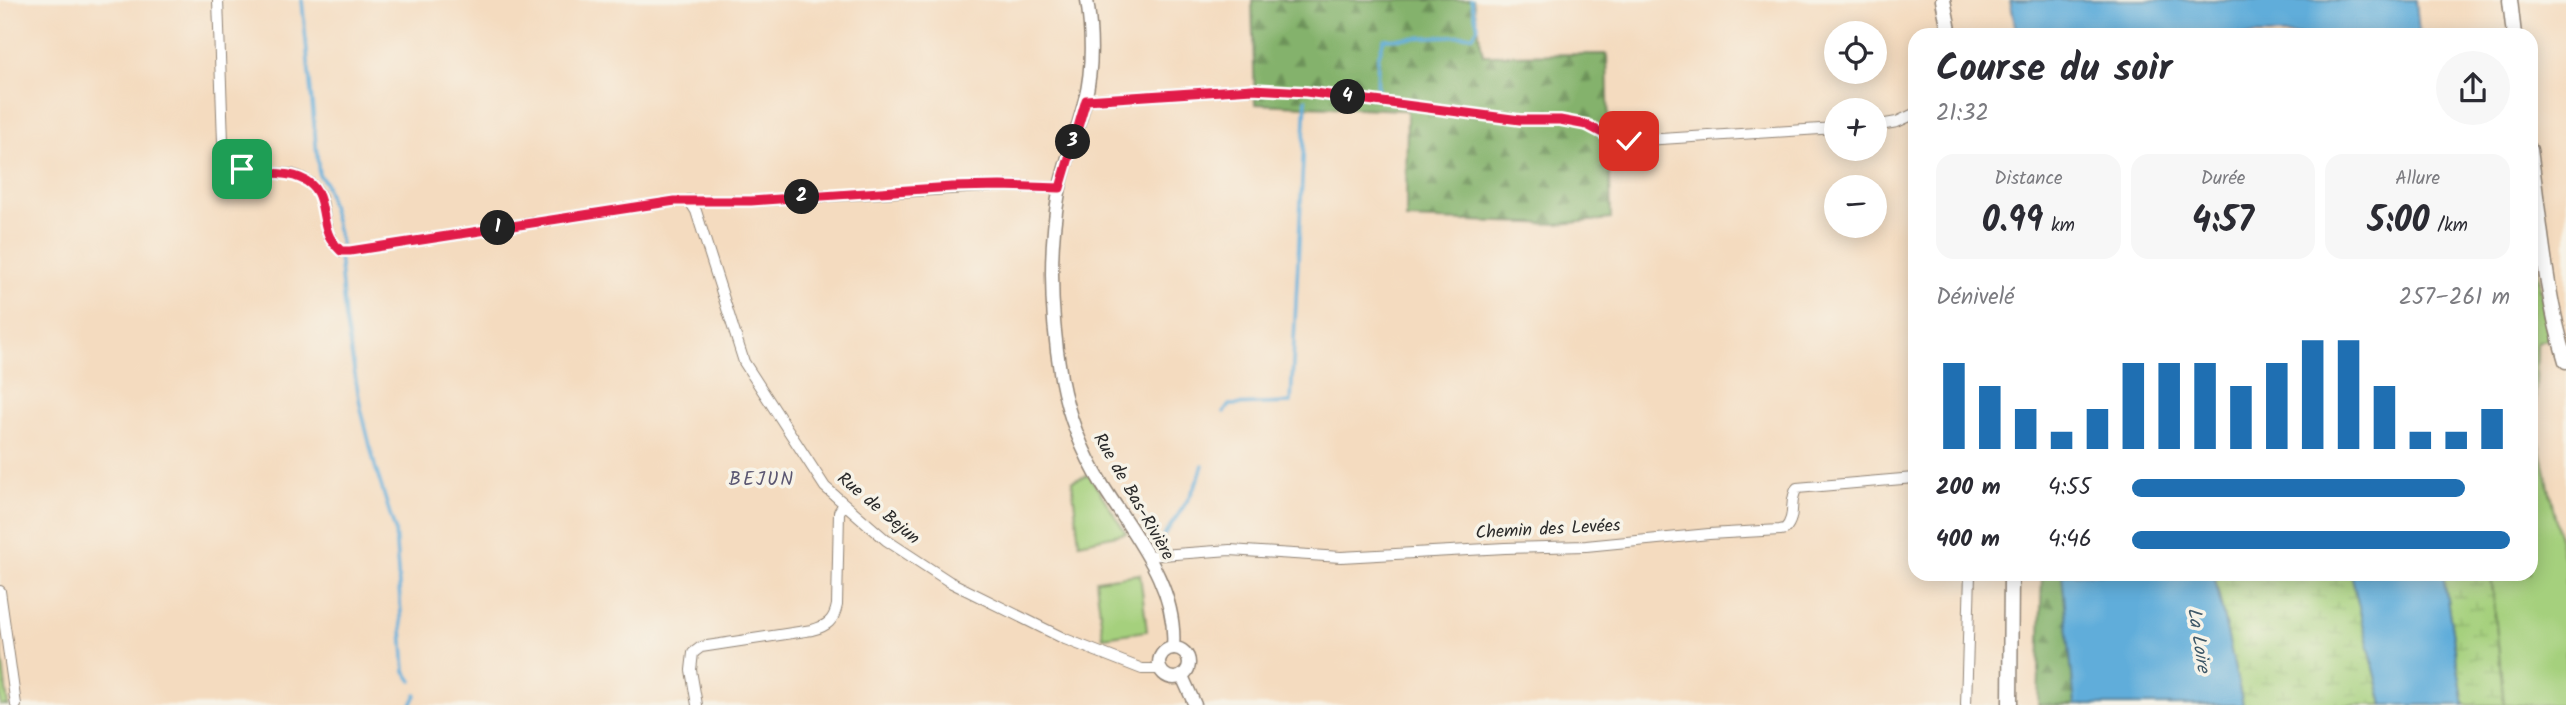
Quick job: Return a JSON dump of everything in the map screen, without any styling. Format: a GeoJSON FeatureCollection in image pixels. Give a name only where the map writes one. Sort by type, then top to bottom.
{"type":"FeatureCollection","features":[{"type":"Feature","properties":{"kind":"main road"},"geometry":{"type":"LineString","coordinates":[[1943,0],[1949,28]]}},
{"type":"Feature","properties":{"kind":"main road"},"geometry":{"type":"LineString","coordinates":[[2510,0],[2513,28]]}},
{"type":"Feature","properties":{"kind":"main road"},"geometry":{"type":"LineString","coordinates":[[2538,207],[2547,271],[2566,362]]}},
{"type":"Feature","properties":{"kind":"main road"},"geometry":{"type":"LineString","coordinates":[[2010,705],[2011,581]]}},
{"type":"Feature","properties":{"kind":"street"},"geometry":{"type":"LineString","coordinates":[[219,0],[223,142],[230,157],[242,169],[254,173],[287,174],[303,178],[315,188],[322,198],[328,234],[341,251],[689,200],[751,201],[988,186],[1060,188]]}},
{"type":"Feature","properties":{"kind":"street","name":"Rue de Bas-Rivière"},"geometry":{"type":"LineString","coordinates":[[1087,0],[1091,42],[1086,100],[1060,188],[1053,244],[1055,321],[1061,377],[1074,427],[1102,484],[1162,583],[1171,610],[1173,648]]}},
{"type":"Feature","properties":{"kind":"street"},"geometry":{"type":"LineString","coordinates":[[1086,100],[1252,89],[1306,92],[1520,120],[1560,120],[1587,125],[1608,136],[1629,141],[1824,129]]}},
{"type":"Feature","properties":{"kind":"street"},"geometry":{"type":"LineString","coordinates":[[1887,124],[1908,117]]}},
{"type":"Feature","properties":{"kind":"street","name":"Rue de Bejun"},"geometry":{"type":"LineString","coordinates":[[689,200],[696,211],[744,362],[824,486],[911,558],[1002,609],[1124,663],[1154,671],[1161,669]]}},
{"type":"Feature","properties":{"kind":"street","name":"Chemin des Levées"},"geometry":{"type":"LineString","coordinates":[[1148,556],[1230,550],[1341,556],[1586,547],[1709,534],[1780,530],[1786,529],[1793,517],[1792,497],[1797,488],[1908,478]]}},
{"type":"Feature","properties":{"kind":"street"},"geometry":{"type":"LineString","coordinates":[[696,705],[691,670],[693,653],[701,647],[825,626],[835,617],[839,512],[844,504]]}},
{"type":"Feature","properties":{"kind":"street"},"geometry":{"type":"LineString","coordinates":[[1966,705],[1970,581]]}},
{"type":"Feature","properties":{"kind":"street"},"geometry":{"type":"LineString","coordinates":[[0,591],[16,705]]}},
{"type":"Feature","properties":{"kind":"street"},"geometry":{"type":"LineString","coordinates":[[1173,648],[1188,656],[1189,667],[1182,676],[1167,676],[1161,669],[1162,656],[1173,648]]}},
{"type":"Feature","properties":{"kind":"street"},"geometry":{"type":"LineString","coordinates":[[1182,676],[1195,705]]}},
{"type":"Feature","properties":{"kind":"green space"},"geometry":{"type":"Polygon","coordinates":[[[1252,0],[1473,0],[1483,55],[1607,54],[1611,219],[1559,224],[1406,219],[1407,110],[1255,104],[1252,0]]]}},
{"type":"Feature","properties":{"kind":"green space"},"geometry":{"type":"Polygon","coordinates":[[[2538,271],[2548,339],[2538,343],[2538,271]]]}},
{"type":"Feature","properties":{"kind":"green space"},"geometry":{"type":"Polygon","coordinates":[[[2538,435],[2566,569],[2566,705],[2504,705],[2492,581],[2538,581],[2538,435]]]}},
{"type":"Feature","properties":{"kind":"green space"},"geometry":{"type":"Polygon","coordinates":[[[1089,475],[1126,533],[1079,543],[1072,481],[1089,475]]]}},
{"type":"Feature","properties":{"kind":"green space"},"geometry":{"type":"Polygon","coordinates":[[[1140,574],[1147,631],[1103,637],[1096,580],[1140,574]]]}},
{"type":"Feature","properties":{"kind":"green space"},"geometry":{"type":"Polygon","coordinates":[[[2042,581],[2063,581],[2075,705],[2038,705],[2042,581]]]}},
{"type":"Feature","properties":{"kind":"green space"},"geometry":{"type":"Polygon","coordinates":[[[2216,581],[2353,581],[2383,705],[2243,705],[2216,581]]]}},
{"type":"Feature","properties":{"kind":"green space"},"geometry":{"type":"Polygon","coordinates":[[[2444,581],[2492,581],[2504,705],[2464,705],[2444,581]]]}},
{"type":"Feature","properties":{"kind":"green space"},"geometry":{"type":"Polygon","coordinates":[[[0,641],[8,705],[0,705],[0,641]]]}},
{"type":"Feature","properties":{"kind":"water"},"geometry":{"type":"Polygon","coordinates":[[[2010,0],[2416,0],[2418,28],[2016,28],[2010,0]]]}},
{"type":"Feature","properties":{"kind":"water","name":"La Loire"},"geometry":{"type":"Polygon","coordinates":[[[2063,581],[2216,581],[2243,705],[2075,705],[2063,581]]]}},
{"type":"Feature","properties":{"kind":"water"},"geometry":{"type":"Polygon","coordinates":[[[2353,581],[2444,581],[2464,705],[2383,705],[2353,581]]]}},
{"type":"Feature","properties":{"kind":"waterway"},"geometry":{"type":"LineString","coordinates":[[302,0],[319,175],[325,182],[341,244]]}},
{"type":"Feature","properties":{"kind":"waterway"},"geometry":{"type":"LineString","coordinates":[[1306,86],[1377,95],[1378,58],[1384,39],[1473,35],[1478,27],[1471,0]]}},
{"type":"Feature","properties":{"kind":"waterway"},"geometry":{"type":"LineString","coordinates":[[1224,412],[1229,405],[1291,403],[1306,99]]}},
{"type":"Feature","properties":{"kind":"waterway"},"geometry":{"type":"LineString","coordinates":[[339,255],[345,319],[361,409],[395,530],[405,671],[412,681]]}},
{"type":"Feature","properties":{"kind":"waterway"},"geometry":{"type":"LineString","coordinates":[[1157,545],[1189,497],[1203,465]]}},
{"type":"Feature","properties":{"kind":"waterway"},"geometry":{"type":"LineString","coordinates":[[411,705],[416,695]]}},
{"type":"Feature","properties":{"kind":"district","name":"BEJUN"},"geometry":{"type":"Point","coordinates":[762,480]}},
{"type":"Feature","properties":{"kind":"route"},"geometry":{"type":"LineString","coordinates":[[242,169],[254,173],[287,174],[303,178],[322,198],[328,234],[341,251],[350,251],[675,201],[751,201],[952,187],[1060,188],[1086,100],[1252,89],[1306,92],[1520,120],[1560,120],[1587,125],[1608,136],[1629,141]]}}]}
